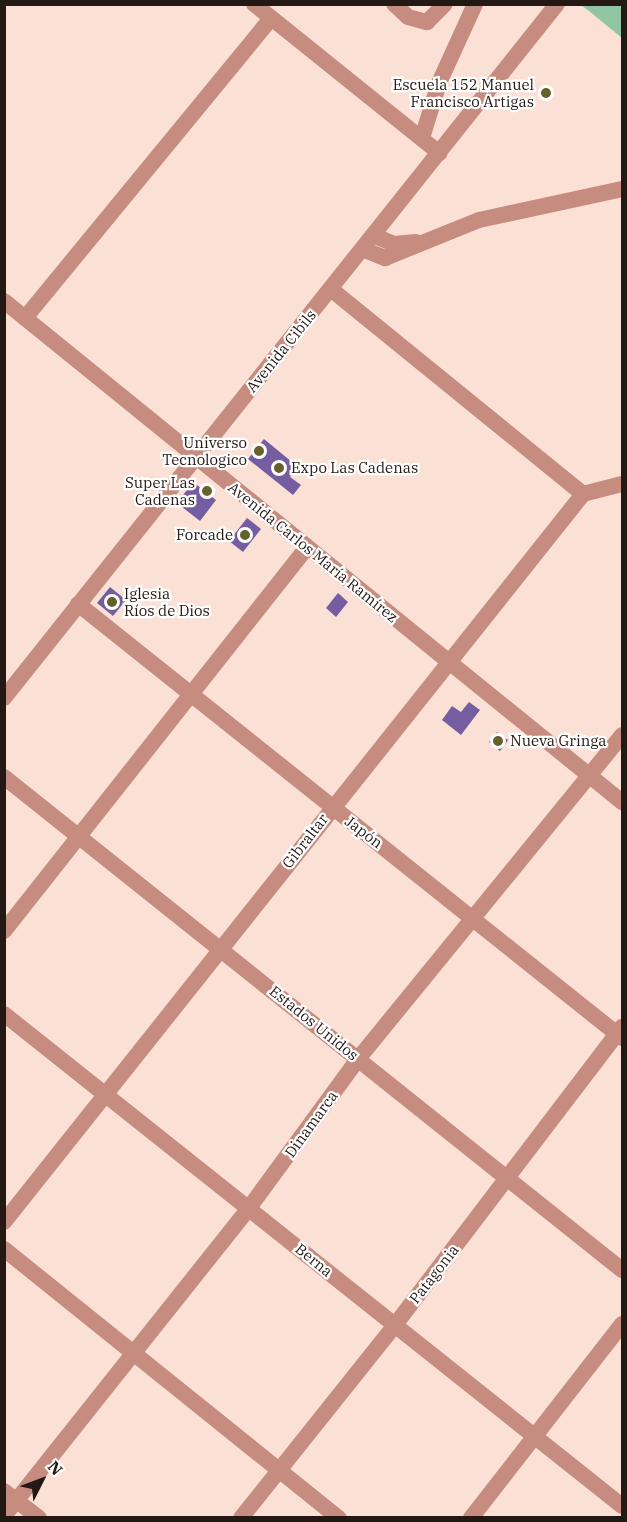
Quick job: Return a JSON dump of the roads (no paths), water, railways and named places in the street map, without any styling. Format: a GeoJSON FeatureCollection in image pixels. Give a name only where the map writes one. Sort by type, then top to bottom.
{"type":"FeatureCollection","features":[{"type":"Feature","properties":{"kind":"street"},"geometry":{"type":"LineString","coordinates":[[254,4],[439,153]]}},
{"type":"Feature","properties":{"kind":"street"},"geometry":{"type":"LineString","coordinates":[[394,4],[408,16],[427,22],[445,4]]}},
{"type":"Feature","properties":{"kind":"street","name":"Avenida Cibils"},"geometry":{"type":"LineString","coordinates":[[4,698],[195,456],[365,250],[557,4]]}},
{"type":"Feature","properties":{"kind":"street"},"geometry":{"type":"LineString","coordinates":[[422,138],[440,84],[473,6]]}},
{"type":"Feature","properties":{"kind":"street"},"geometry":{"type":"LineString","coordinates":[[25,318],[270,18]]}},
{"type":"Feature","properties":{"kind":"street"},"geometry":{"type":"LineString","coordinates":[[365,250],[385,258],[399,254],[417,242],[479,220],[622,189]]}},
{"type":"Feature","properties":{"kind":"street"},"geometry":{"type":"LineString","coordinates":[[375,236],[394,244],[417,242]]}},
{"type":"Feature","properties":{"kind":"street"},"geometry":{"type":"LineString","coordinates":[[332,290],[583,494],[622,484]]}},
{"type":"Feature","properties":{"kind":"street","name":"Avenida Carlos María Ramírez"},"geometry":{"type":"LineString","coordinates":[[4,301],[622,802]]}},
{"type":"Feature","properties":{"kind":"street","name":"Gibraltar"},"geometry":{"type":"LineString","coordinates":[[4,1222],[107,1094],[219,948],[583,494]]}},
{"type":"Feature","properties":{"kind":"street"},"geometry":{"type":"LineString","coordinates":[[4,931],[306,548]]}},
{"type":"Feature","properties":{"kind":"street","name":"Japón"},"geometry":{"type":"LineString","coordinates":[[78,604],[189,695],[621,1033]]}},
{"type":"Feature","properties":{"kind":"street","name":"Dinamarca"},"geometry":{"type":"LineString","coordinates":[[4,1516],[11,1496],[133,1353],[249,1208],[358,1059],[476,918],[622,735]]}},
{"type":"Feature","properties":{"kind":"street","name":"Estados Unidos"},"geometry":{"type":"LineString","coordinates":[[4,777],[622,1270]]}},
{"type":"Feature","properties":{"kind":"street","name":"Berna"},"geometry":{"type":"LineString","coordinates":[[4,1014],[622,1506]]}},
{"type":"Feature","properties":{"kind":"street","name":"Patagonia"},"geometry":{"type":"LineString","coordinates":[[241,1518],[621,1033]]}},
{"type":"Feature","properties":{"kind":"street"},"geometry":{"type":"LineString","coordinates":[[4,1249],[280,1468],[339,1518]]}},
{"type":"Feature","properties":{"kind":"street"},"geometry":{"type":"LineString","coordinates":[[471,1518],[622,1324]]}},
{"type":"Feature","properties":{"kind":"street"},"geometry":{"type":"LineString","coordinates":[[11,1496],[39,1518]]}},
{"type":"Feature","properties":{"kind":"place","name":"Escuela 152 Manuel Francisco Artigas"},"geometry":{"type":"Point","coordinates":[546,93]}},
{"type":"Feature","properties":{"kind":"place","name":"Universo Tecnologico"},"geometry":{"type":"Point","coordinates":[259,451]}},
{"type":"Feature","properties":{"kind":"place","name":"Expo Las Cadenas"},"geometry":{"type":"Point","coordinates":[279,468]}},
{"type":"Feature","properties":{"kind":"place","name":"Super Las Cadenas"},"geometry":{"type":"Point","coordinates":[207,491]}},
{"type":"Feature","properties":{"kind":"place","name":"Forcade"},"geometry":{"type":"Point","coordinates":[245,535]}},
{"type":"Feature","properties":{"kind":"place","name":"Iglesia Ríos de Dios"},"geometry":{"type":"Point","coordinates":[112,602]}},
{"type":"Feature","properties":{"kind":"place","name":"Nueva Gringa"},"geometry":{"type":"Point","coordinates":[498,741]}}]}
